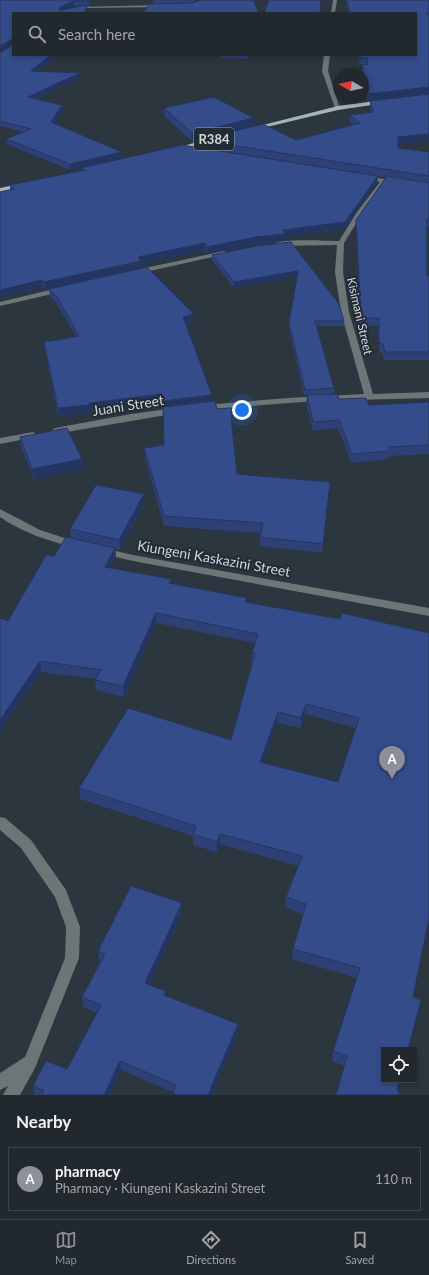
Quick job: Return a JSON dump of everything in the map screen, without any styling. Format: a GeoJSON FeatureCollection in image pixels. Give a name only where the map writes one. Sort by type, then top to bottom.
{"type":"FeatureCollection","features":[{"type":"Feature","properties":{"kind":"main road","name":"R384"},"geometry":{"type":"LineString","coordinates":[[245,131],[338,108],[393,101]]}},
{"type":"Feature","properties":{"kind":"main road","name":"R384"},"geometry":{"type":"LineString","coordinates":[[172,150],[216,138]]}},
{"type":"Feature","properties":{"kind":"main road"},"geometry":{"type":"LineString","coordinates":[[0,190],[33,182]]}},
{"type":"Feature","properties":{"kind":"street"},"geometry":{"type":"LineString","coordinates":[[333,12],[335,0]]}},
{"type":"Feature","properties":{"kind":"street"},"geometry":{"type":"LineString","coordinates":[[65,12],[75,8],[88,7],[166,6]]}},
{"type":"Feature","properties":{"kind":"street"},"geometry":{"type":"LineString","coordinates":[[327,56],[325,71],[338,108]]}},
{"type":"Feature","properties":{"kind":"street"},"geometry":{"type":"LineString","coordinates":[[180,148],[195,150]]}},
{"type":"Feature","properties":{"kind":"street"},"geometry":{"type":"LineString","coordinates":[[355,176],[407,184]]}},
{"type":"Feature","properties":{"kind":"street","name":"Kisimani Street"},"geometry":{"type":"LineString","coordinates":[[369,396],[345,312],[339,272],[341,243],[359,213],[384,181]]}},
{"type":"Feature","properties":{"kind":"street"},"geometry":{"type":"LineString","coordinates":[[271,245],[295,243],[341,243]]}},
{"type":"Feature","properties":{"kind":"street"},"geometry":{"type":"LineString","coordinates":[[126,274],[233,251]]}},
{"type":"Feature","properties":{"kind":"street"},"geometry":{"type":"LineString","coordinates":[[0,304],[73,286]]}},
{"type":"Feature","properties":{"kind":"street","name":"Juani Street"},"geometry":{"type":"LineString","coordinates":[[0,441],[131,417],[241,404],[369,396],[429,395]]}},
{"type":"Feature","properties":{"kind":"street","name":"Kiungeni Kaskazini Street"},"geometry":{"type":"LineString","coordinates":[[0,512],[9,519],[49,538],[133,558],[429,612]]}},
{"type":"Feature","properties":{"kind":"street"},"geometry":{"type":"LineString","coordinates":[[0,822],[26,844],[61,894],[73,927],[72,958],[30,1063],[11,1095]]}},
{"type":"Feature","properties":{"kind":"street"},"geometry":{"type":"LineString","coordinates":[[0,1082],[30,1063]]}},
{"type":"Feature","properties":{"kind":"building"},"geometry":{"type":"Polygon","coordinates":[[[0,0],[89,0],[74,1],[60,7],[59,9],[61,10],[87,5],[84,12],[12,12],[12,39],[0,46],[0,0]]]}},
{"type":"Feature","properties":{"kind":"building"},"geometry":{"type":"Polygon","coordinates":[[[201,0],[253,0],[259,12],[144,12],[150,4],[192,3],[201,0]]]}},
{"type":"Feature","properties":{"kind":"building"},"geometry":{"type":"Polygon","coordinates":[[[269,0],[321,0],[320,12],[264,12],[269,0]]]}},
{"type":"Feature","properties":{"kind":"building"},"geometry":{"type":"Polygon","coordinates":[[[347,0],[429,0],[429,13],[426,13],[429,15],[429,87],[369,94],[369,68],[363,68],[362,65],[368,64],[367,58],[360,58],[360,56],[417,56],[417,12],[350,12],[347,0]]]}},
{"type":"Feature","properties":{"kind":"building"},"geometry":{"type":"Polygon","coordinates":[[[12,46],[12,56],[49,56],[31,71],[80,73],[28,97],[62,105],[51,122],[122,152],[70,164],[6,139],[31,129],[0,121],[0,53],[12,46]]]}},
{"type":"Feature","properties":{"kind":"building"},"geometry":{"type":"Polygon","coordinates":[[[429,94],[429,134],[398,137],[398,148],[429,152],[429,176],[198,140],[263,124],[296,140],[360,123],[350,115],[373,112],[370,101],[429,94]]]}},
{"type":"Feature","properties":{"kind":"building"},"geometry":{"type":"Polygon","coordinates":[[[214,97],[254,118],[192,133],[164,108],[214,97]]]}},
{"type":"Feature","properties":{"kind":"building"},"geometry":{"type":"Polygon","coordinates":[[[182,145],[378,176],[345,222],[283,230],[285,234],[256,237],[207,247],[205,243],[138,257],[141,261],[44,282],[42,280],[0,290],[0,192],[14,189],[10,185],[85,170],[81,168],[182,145]]]}},
{"type":"Feature","properties":{"kind":"building"},"geometry":{"type":"Polygon","coordinates":[[[387,176],[429,183],[429,219],[427,219],[427,276],[429,276],[429,352],[385,352],[383,344],[379,343],[379,318],[361,318],[356,220],[387,176]]]}},
{"type":"Feature","properties":{"kind":"building"},"geometry":{"type":"Polygon","coordinates":[[[291,242],[339,304],[344,321],[315,321],[334,388],[305,390],[289,323],[298,271],[234,282],[212,255],[256,246],[291,242]]]}},
{"type":"Feature","properties":{"kind":"building"},"geometry":{"type":"Polygon","coordinates":[[[147,267],[194,314],[183,317],[212,395],[163,401],[162,394],[58,408],[44,342],[79,336],[57,297],[49,289],[147,267]]]}},
{"type":"Feature","properties":{"kind":"building"},"geometry":{"type":"Polygon","coordinates":[[[337,394],[339,399],[366,398],[369,405],[429,402],[429,445],[389,447],[390,451],[352,454],[339,420],[313,422],[307,395],[337,394]]]}},
{"type":"Feature","properties":{"kind":"building"},"geometry":{"type":"Polygon","coordinates":[[[215,401],[217,409],[230,408],[237,474],[330,482],[323,544],[260,537],[263,523],[164,516],[144,448],[164,445],[163,407],[215,401]]]}},
{"type":"Feature","properties":{"kind":"building"},"geometry":{"type":"Polygon","coordinates":[[[67,428],[82,459],[32,469],[20,437],[67,428]]]}},
{"type":"Feature","properties":{"kind":"building"},"geometry":{"type":"Polygon","coordinates":[[[96,485],[144,494],[119,540],[70,529],[96,485]]]}},
{"type":"Feature","properties":{"kind":"building"},"geometry":{"type":"Polygon","coordinates":[[[66,537],[115,548],[105,567],[171,579],[169,583],[247,598],[245,602],[340,619],[342,613],[429,633],[429,919],[413,997],[421,1000],[409,1047],[381,1047],[381,1083],[398,1083],[398,1095],[336,1095],[347,1056],[333,1051],[360,968],[293,949],[306,904],[286,897],[302,856],[220,834],[217,842],[193,834],[196,826],[79,788],[128,708],[231,740],[255,653],[252,653],[258,634],[156,613],[123,686],[95,680],[101,670],[40,661],[0,720],[0,618],[8,621],[46,555],[54,556],[66,537]],[[306,704],[301,718],[278,712],[260,762],[338,782],[359,718],[306,704]]]}},
{"type":"Feature","properties":{"kind":"building"},"geometry":{"type":"Polygon","coordinates":[[[131,886],[182,903],[145,983],[166,991],[164,995],[238,1024],[208,1095],[177,1095],[173,1093],[176,1085],[120,1061],[104,1095],[41,1095],[44,1091],[33,1086],[46,1061],[67,1069],[101,1005],[82,997],[105,954],[98,951],[131,886]]]}},
{"type":"Feature","properties":{"kind":"place","name":"pharmacy"},"geometry":{"type":"Point","coordinates":[392,779]}}]}
